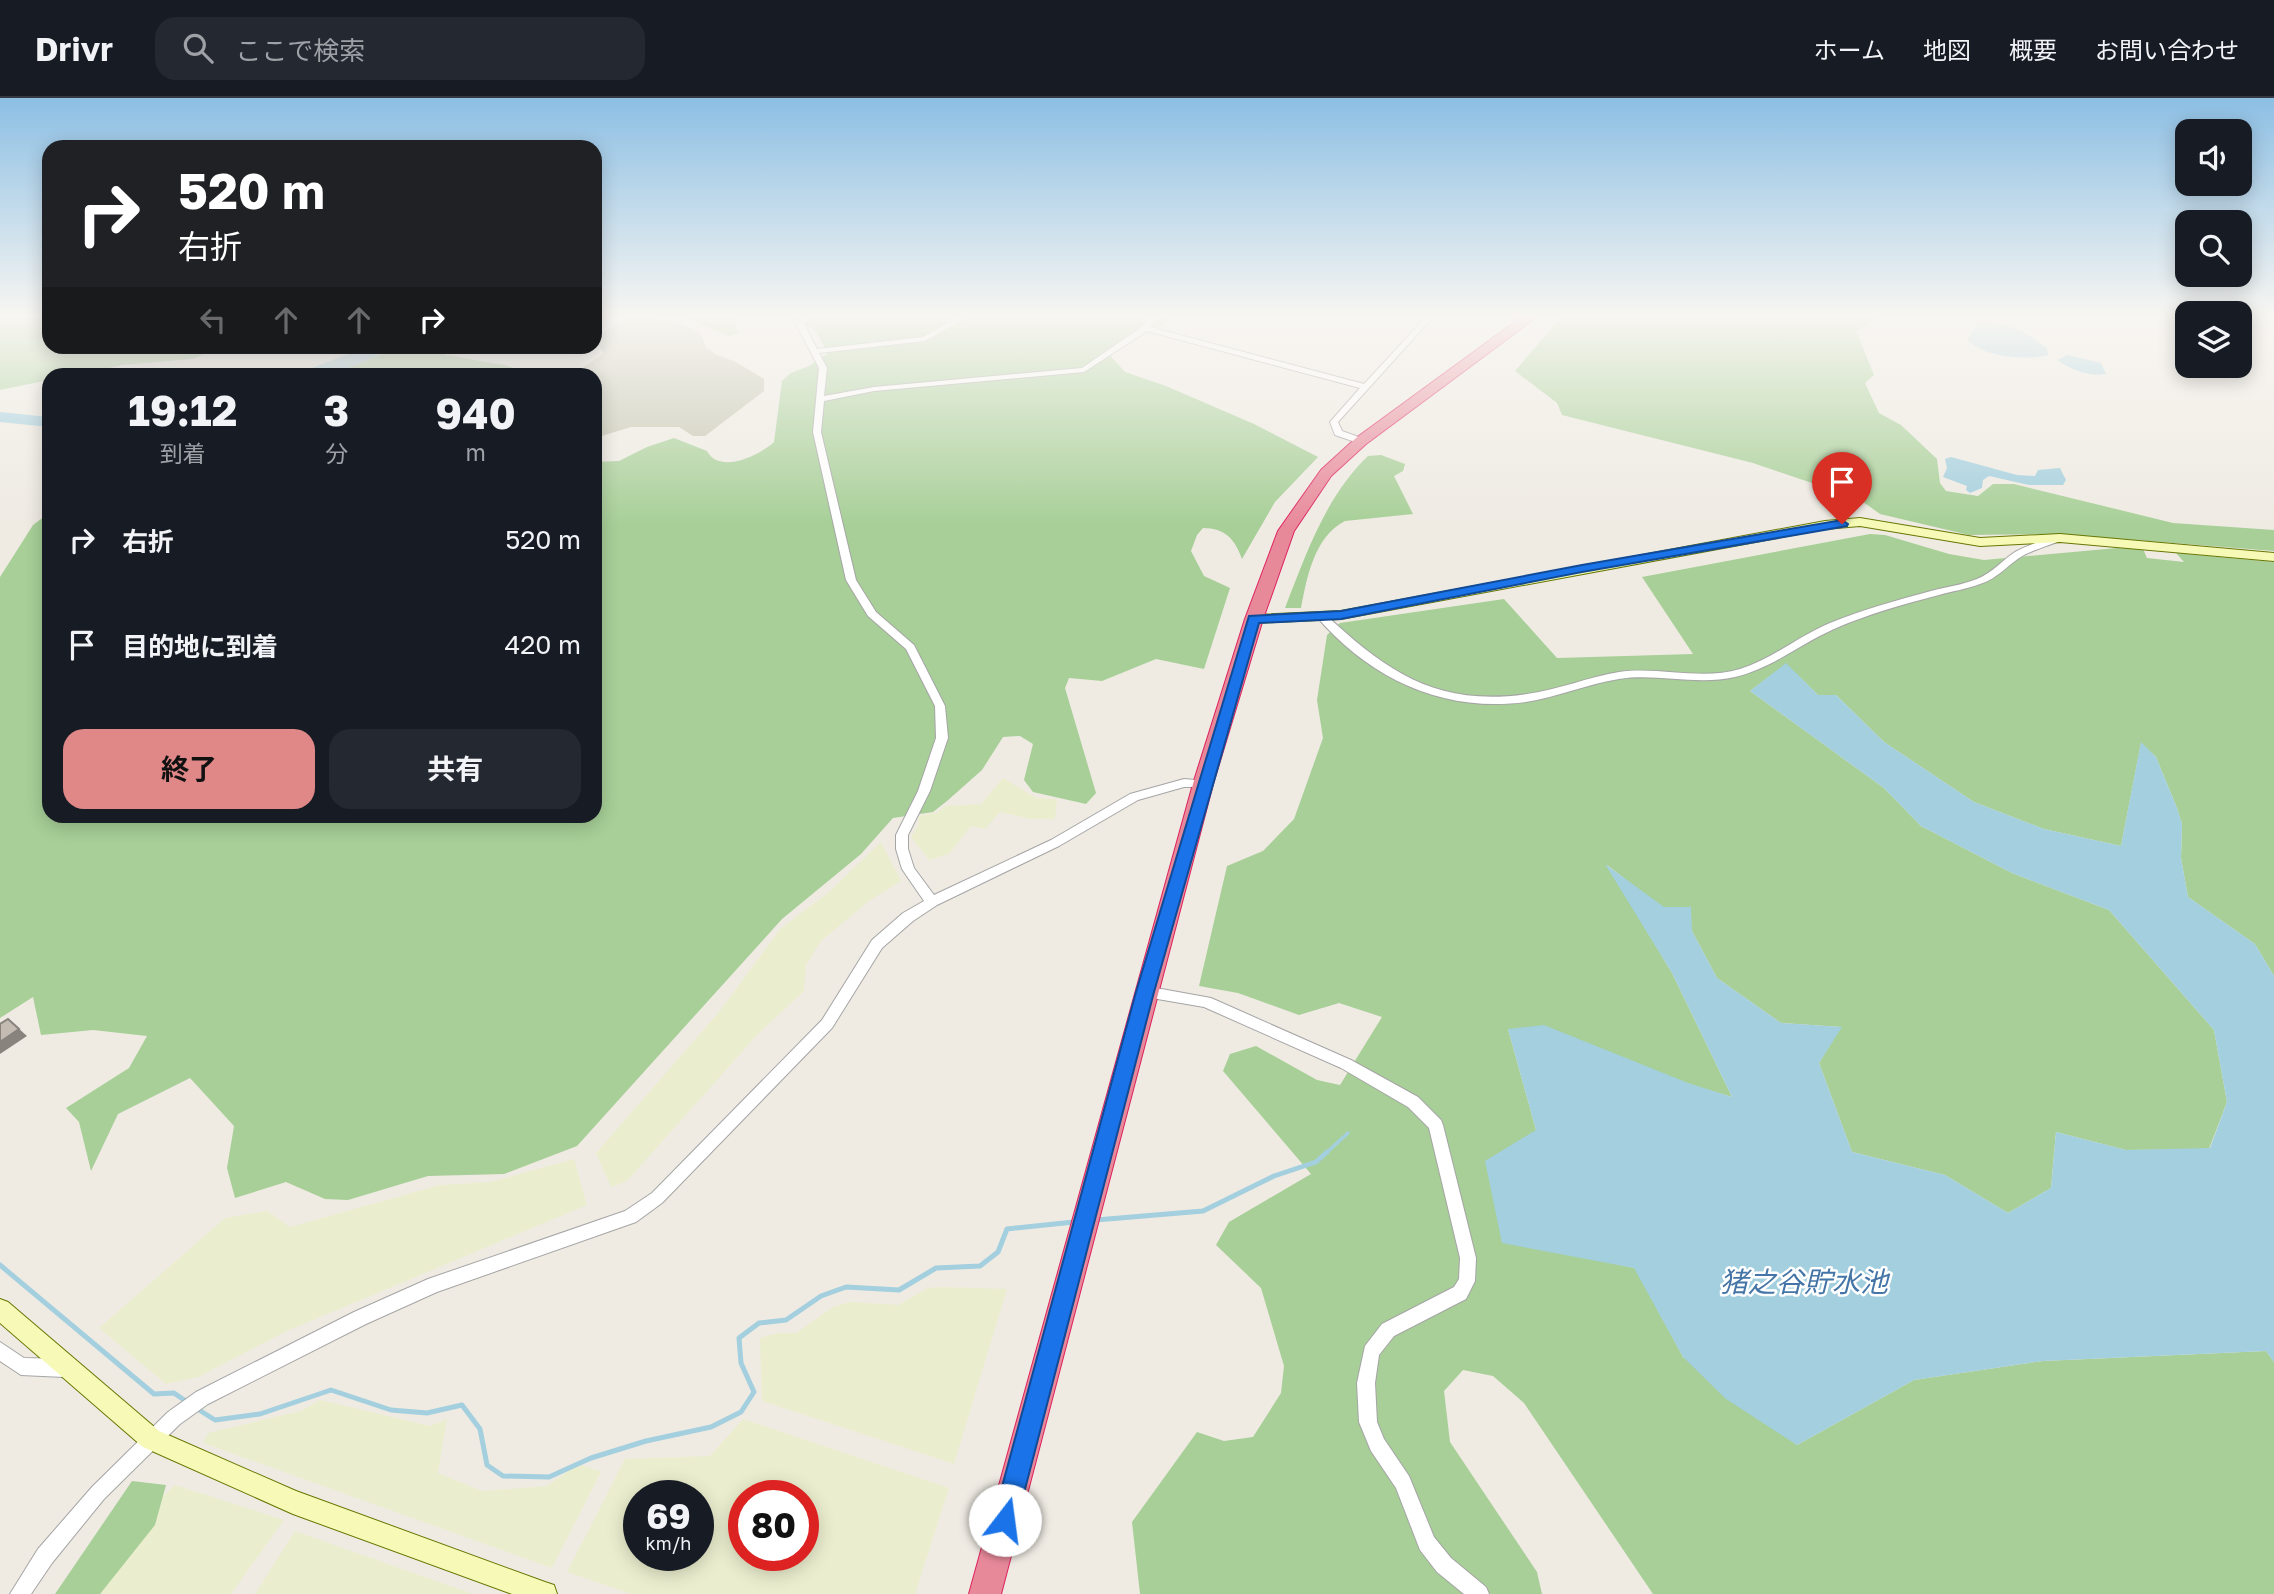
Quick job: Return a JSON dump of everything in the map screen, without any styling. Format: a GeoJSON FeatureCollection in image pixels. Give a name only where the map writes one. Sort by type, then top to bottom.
{"type":"FeatureCollection","features":[{"type":"Feature","properties":{"kind":"highway"},"geometry":{"type":"LineString","coordinates":[[985,1594],[1203,784],[1254,619],[1286,531],[1300,507],[1326,473],[1361,441],[1436,386]]}},
{"type":"Feature","properties":{"kind":"street"},"geometry":{"type":"LineString","coordinates":[[821,386],[817,432],[850,580],[872,614],[910,647],[940,706],[942,738],[925,791],[902,835],[902,849],[908,869],[932,902]]}},
{"type":"Feature","properties":{"kind":"street"},"geometry":{"type":"LineString","coordinates":[[819,399],[910,386]]}},
{"type":"Feature","properties":{"kind":"street"},"geometry":{"type":"LineString","coordinates":[[1361,386],[1365,387],[1334,422],[1338,433],[1361,441]]}},
{"type":"Feature","properties":{"kind":"street"},"geometry":{"type":"LineString","coordinates":[[1254,619],[1321,616],[1421,601],[1825,525],[1860,522],[1980,542],[2060,538],[2274,557]]}},
{"type":"Feature","properties":{"kind":"street"},"geometry":{"type":"LineString","coordinates":[[1321,616],[1358,653],[1403,681],[1439,696],[1484,700],[1527,698],[1592,679],[1634,673],[1692,677],[1722,676],[1747,670],[1838,624],[1978,582],[1998,572],[2019,554],[2060,538]]}},
{"type":"Feature","properties":{"kind":"street"},"geometry":{"type":"LineString","coordinates":[[20,1594],[45,1556],[98,1493],[151,1439],[202,1398],[360,1318],[434,1285],[630,1217],[657,1198],[827,1024],[877,944],[908,917],[932,902],[1044,848],[1134,797],[1184,783],[1203,784]]}},
{"type":"Feature","properties":{"kind":"street"},"geometry":{"type":"LineString","coordinates":[[1145,992],[1206,1002],[1346,1065],[1413,1102],[1436,1125],[1468,1258],[1467,1281],[1460,1293],[1388,1330],[1371,1352],[1366,1383],[1368,1422],[1377,1445],[1403,1482],[1427,1543],[1444,1565],[1479,1594]]}},
{"type":"Feature","properties":{"kind":"street"},"geometry":{"type":"LineString","coordinates":[[0,1309],[151,1439],[293,1502],[545,1594]]}},
{"type":"Feature","properties":{"kind":"street"},"geometry":{"type":"LineString","coordinates":[[0,1350],[21,1366],[68,1368]]}},
{"type":"Feature","properties":{"kind":"shaded area"},"geometry":{"type":"Polygon","coordinates":[[[602,386],[764,386],[764,391],[705,436],[693,436],[679,427],[631,427],[602,436],[602,386]]]}},
{"type":"Feature","properties":{"kind":"shaded area"},"geometry":{"type":"Polygon","coordinates":[[[1003,778],[1036,798],[1057,799],[1055,819],[1030,819],[1000,812],[985,829],[971,826],[949,854],[929,860],[911,837],[919,824],[918,816],[936,813],[945,806],[981,804],[1003,778]]]}},
{"type":"Feature","properties":{"kind":"shaded area"},"geometry":{"type":"Polygon","coordinates":[[[881,842],[901,881],[869,901],[821,941],[806,965],[804,991],[758,1034],[627,1181],[611,1187],[596,1153],[719,1012],[781,928],[828,893],[881,842]]]}},
{"type":"Feature","properties":{"kind":"shaded area"},"geometry":{"type":"Polygon","coordinates":[[[574,1159],[587,1205],[287,1331],[198,1377],[166,1384],[99,1328],[225,1218],[267,1211],[290,1227],[440,1185],[491,1182],[574,1159]]]}},
{"type":"Feature","properties":{"kind":"shaded area"},"geometry":{"type":"Polygon","coordinates":[[[928,1288],[1007,1289],[954,1464],[762,1401],[760,1338],[778,1333],[796,1333],[833,1307],[850,1302],[898,1305],[928,1288]]]}},
{"type":"Feature","properties":{"kind":"shaded area"},"geometry":{"type":"Polygon","coordinates":[[[320,1400],[430,1426],[447,1419],[438,1473],[482,1491],[547,1486],[578,1464],[601,1472],[552,1568],[203,1443],[208,1433],[301,1411],[320,1400]]]}},
{"type":"Feature","properties":{"kind":"shaded area"},"geometry":{"type":"Polygon","coordinates":[[[743,1419],[949,1488],[915,1594],[631,1594],[567,1572],[625,1459],[710,1456],[743,1419]]]}},
{"type":"Feature","properties":{"kind":"shaded area"},"geometry":{"type":"Polygon","coordinates":[[[175,1485],[284,1520],[231,1594],[91,1594],[149,1509],[175,1485]]]}},
{"type":"Feature","properties":{"kind":"shaded area"},"geometry":{"type":"Polygon","coordinates":[[[295,1531],[473,1594],[255,1594],[295,1531]]]}},
{"type":"Feature","properties":{"kind":"green space"},"geometry":{"type":"Polygon","coordinates":[[[0,386],[21,386],[0,390],[0,386]]]}},
{"type":"Feature","properties":{"kind":"green space"},"geometry":{"type":"Polygon","coordinates":[[[781,386],[1165,386],[1254,424],[1318,457],[1275,502],[1242,559],[1232,540],[1223,533],[1203,528],[1197,535],[1191,551],[1204,576],[1230,588],[1204,669],[1156,659],[1102,681],[1069,678],[1065,688],[1096,793],[1086,804],[1033,792],[1024,780],[1033,744],[1020,736],[1003,737],[982,770],[947,801],[933,812],[893,818],[861,854],[782,919],[577,1146],[504,1174],[428,1176],[348,1200],[325,1199],[286,1182],[235,1198],[227,1168],[234,1126],[190,1078],[118,1114],[91,1171],[79,1122],[66,1108],[129,1068],[147,1036],[93,1030],[41,1035],[33,997],[0,1018],[0,577],[33,525],[42,518],[42,823],[602,823],[602,462],[619,461],[647,447],[674,438],[707,451],[721,462],[750,457],[774,442],[781,386]]]}},
{"type":"Feature","properties":{"kind":"green space"},"geometry":{"type":"Polygon","coordinates":[[[1534,386],[1866,386],[1879,413],[1901,425],[1937,459],[1940,483],[1946,491],[1978,496],[1993,484],[2014,484],[2173,523],[2274,530],[2274,551],[2059,534],[1969,535],[1880,514],[1859,499],[1753,463],[1562,415],[1557,403],[1534,386]]]}},
{"type":"Feature","properties":{"kind":"green space"},"geometry":{"type":"Polygon","coordinates":[[[1381,455],[1405,464],[1403,471],[1394,476],[1413,514],[1345,521],[1334,528],[1319,547],[1314,559],[1301,608],[1285,608],[1319,527],[1340,489],[1368,456],[1381,455]]]}},
{"type":"Feature","properties":{"kind":"green space"},"geometry":{"type":"Polygon","coordinates":[[[1870,534],[1885,535],[1949,554],[1984,560],[2117,548],[2143,549],[2147,558],[2184,562],[2176,553],[2274,562],[2274,976],[2255,944],[2188,897],[2181,858],[2182,824],[2156,757],[2141,743],[2121,846],[2044,829],[1974,802],[1884,742],[1836,695],[1818,695],[1786,664],[1750,691],[1884,788],[1921,826],[2012,873],[2109,910],[2214,1030],[2227,1102],[2209,1149],[2126,1150],[2056,1132],[2051,1188],[2008,1213],[1945,1175],[1852,1152],[1819,1063],[1841,1027],[1781,1023],[1717,978],[1692,931],[1607,865],[1672,973],[1732,1097],[1508,1029],[1536,1130],[1576,1256],[1635,1268],[1683,1357],[1797,1445],[1914,1380],[2043,1361],[2266,1351],[2274,1362],[2274,1594],[1653,1594],[1524,1403],[1493,1376],[1463,1370],[1444,1391],[1450,1442],[1537,1572],[1542,1594],[1140,1594],[1132,1522],[1197,1432],[1224,1441],[1253,1437],[1281,1393],[1284,1366],[1261,1288],[1216,1245],[1229,1222],[1311,1174],[1223,1071],[1230,1054],[1256,1046],[1317,1080],[1340,1085],[1382,1017],[1339,1003],[1299,1015],[1238,993],[1199,986],[1227,866],[1263,851],[1294,819],[1323,738],[1317,700],[1327,635],[1340,623],[1504,599],[1557,658],[1693,654],[1642,577],[1870,534]]]}},
{"type":"Feature","properties":{"kind":"green space"},"geometry":{"type":"Polygon","coordinates":[[[132,1481],[166,1485],[155,1525],[100,1594],[55,1594],[132,1481]]]}},
{"type":"Feature","properties":{"kind":"water"},"geometry":{"type":"Polygon","coordinates":[[[1951,457],[2017,475],[2035,476],[2038,470],[2060,468],[2066,480],[2063,485],[2029,485],[1989,476],[1983,480],[1982,488],[1970,493],[1966,490],[1967,486],[1943,477],[1947,468],[1945,459],[1951,457]]]}},
{"type":"Feature","properties":{"kind":"water","name":"猪之谷貯水池"},"geometry":{"type":"Polygon","coordinates":[[[1786,663],[1818,695],[1836,695],[1884,742],[1974,802],[2044,829],[2121,846],[2141,742],[2156,757],[2182,824],[2181,858],[2188,897],[2255,944],[2274,976],[2274,1362],[2266,1351],[2043,1361],[1914,1380],[1797,1445],[1726,1399],[1683,1357],[1634,1268],[1502,1243],[1485,1161],[1536,1130],[1508,1029],[1544,1025],[1688,1083],[1732,1097],[1672,973],[1605,864],[1664,907],[1691,907],[1692,931],[1717,978],[1781,1023],[1842,1027],[1819,1063],[1852,1152],[1945,1175],[2008,1213],[2051,1188],[2056,1132],[2126,1150],[2210,1148],[2227,1102],[2214,1030],[2109,910],[2012,873],[1921,826],[1884,788],[1750,691],[1786,663]]]}},
{"type":"Feature","properties":{"kind":"building"},"geometry":{"type":"Polygon","coordinates":[[[8,1019],[19,1029],[0,1042],[0,1024],[8,1019]]]}},
{"type":"Feature","properties":{"kind":"waterway"},"geometry":{"type":"LineString","coordinates":[[0,417],[42,421]]}},
{"type":"Feature","properties":{"kind":"waterway"},"geometry":{"type":"LineString","coordinates":[[1325,1154],[1348,1133]]}},
{"type":"Feature","properties":{"kind":"waterway"},"geometry":{"type":"LineString","coordinates":[[1096,1220],[1203,1211],[1274,1176],[1316,1162],[1327,1152]]}},
{"type":"Feature","properties":{"kind":"waterway"},"geometry":{"type":"LineString","coordinates":[[196,1408],[215,1420],[260,1414],[331,1390],[391,1410],[427,1413],[462,1405],[480,1429],[487,1465],[503,1476],[549,1477],[591,1458],[646,1441],[711,1427],[741,1412],[754,1392],[741,1363],[739,1338],[759,1323],[786,1320],[821,1296],[846,1287],[899,1290],[936,1268],[980,1266],[998,1252],[1007,1229],[1074,1222]]}},
{"type":"Feature","properties":{"kind":"waterway"},"geometry":{"type":"LineString","coordinates":[[0,1265],[154,1394],[174,1393],[187,1402]]}},
{"type":"Feature","properties":{"kind":"route"},"geometry":{"type":"LineString","coordinates":[[1005,1520],[1145,992],[1203,784],[1254,619],[1292,620],[1341,615],[1582,568],[1842,524]]}}]}
